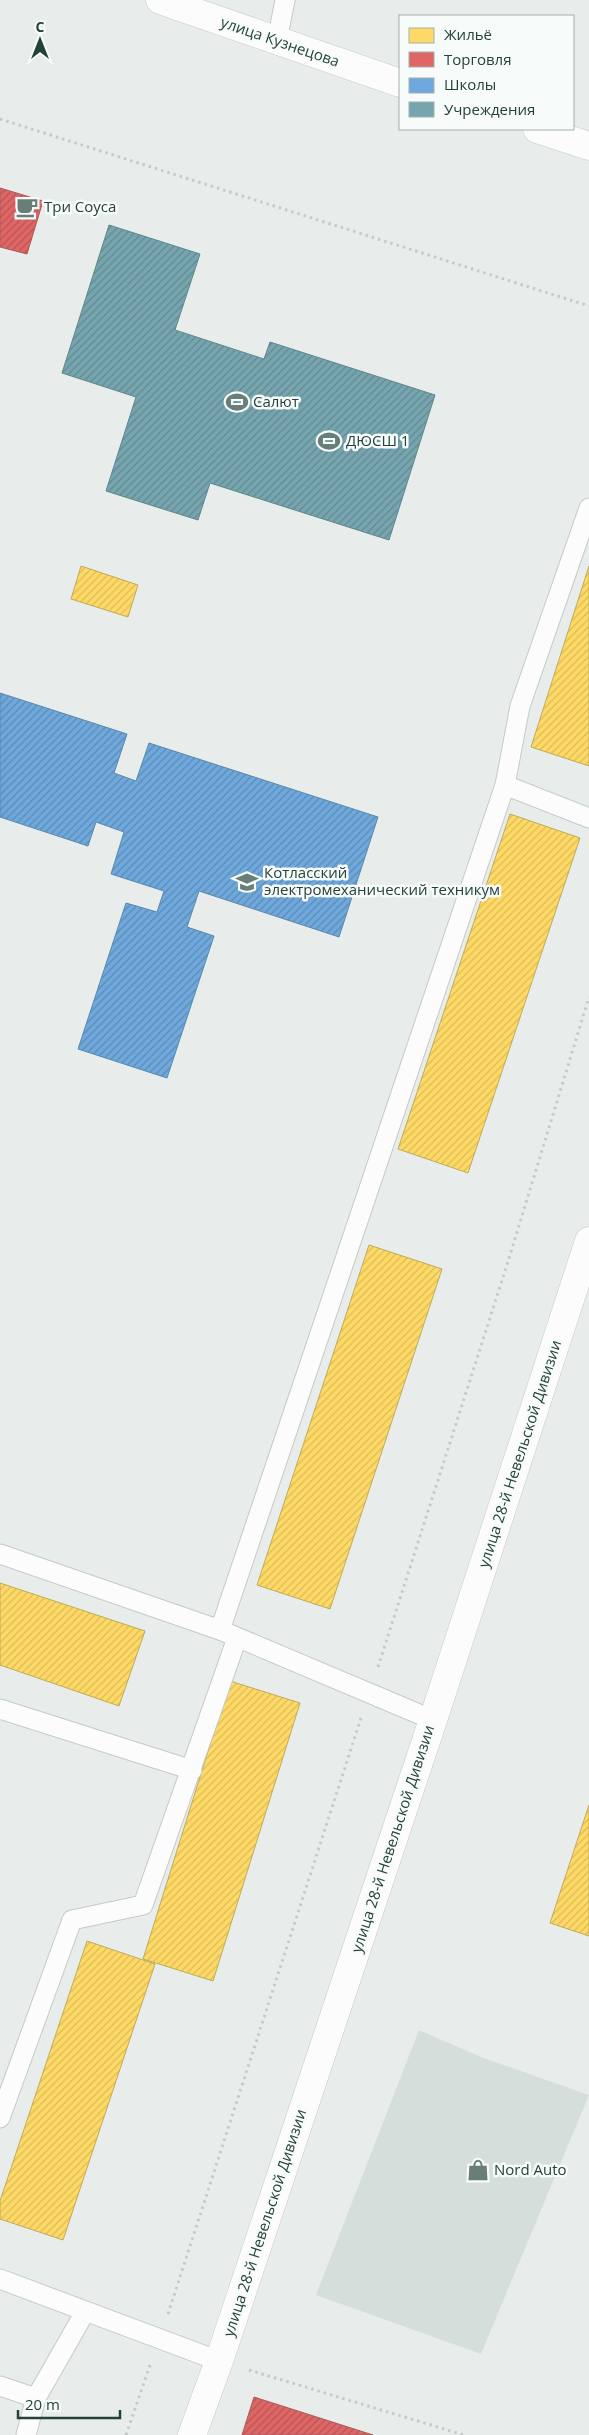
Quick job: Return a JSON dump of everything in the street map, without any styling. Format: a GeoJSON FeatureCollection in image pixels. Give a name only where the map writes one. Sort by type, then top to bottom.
{"type":"FeatureCollection","features":[{"type":"Feature","properties":{"kind":"street","name":"улица Кузнецова"},"geometry":{"type":"LineString","coordinates":[[160,0],[399,83]]}},
{"type":"Feature","properties":{"kind":"street"},"geometry":{"type":"LineString","coordinates":[[541,130],[589,146]]}},
{"type":"Feature","properties":{"kind":"street","name":"улица 28-й Невельской Дивизии"},"geometry":{"type":"LineString","coordinates":[[192,2435],[219,2361],[433,1720],[589,1241]]}},
{"type":"Feature","properties":{"kind":"lane"},"geometry":{"type":"LineString","coordinates":[[278,41],[285,0]]}},
{"type":"Feature","properties":{"kind":"lane"},"geometry":{"type":"LineString","coordinates":[[220,1630],[505,785],[520,706],[589,508]]}},
{"type":"Feature","properties":{"kind":"lane"},"geometry":{"type":"LineString","coordinates":[[505,785],[589,818]]}},
{"type":"Feature","properties":{"kind":"lane"},"geometry":{"type":"LineString","coordinates":[[0,1554],[220,1630],[433,1720]]}},
{"type":"Feature","properties":{"kind":"lane"},"geometry":{"type":"LineString","coordinates":[[0,2118],[72,1920],[143,1906],[237,1638]]}},
{"type":"Feature","properties":{"kind":"lane"},"geometry":{"type":"LineString","coordinates":[[0,1709],[192,1770]]}},
{"type":"Feature","properties":{"kind":"lane"},"geometry":{"type":"LineString","coordinates":[[0,2279],[85,2312],[160,2337],[219,2361]]}},
{"type":"Feature","properties":{"kind":"lane"},"geometry":{"type":"LineString","coordinates":[[26,2435],[36,2398],[85,2312]]}},
{"type":"Feature","properties":{"kind":"lane"},"geometry":{"type":"LineString","coordinates":[[0,2386],[36,2398]]}},
{"type":"Feature","properties":{"kind":"path"},"geometry":{"type":"LineString","coordinates":[[0,118],[589,306]]}},
{"type":"Feature","properties":{"kind":"path"},"geometry":{"type":"LineString","coordinates":[[219,2361],[464,2435]]}},
{"type":"Feature","properties":{"kind":"shaded area"},"geometry":{"type":"Polygon","coordinates":[[[419,2030],[481,2057],[589,2095],[481,2354],[316,2295],[419,2030]]]}},
{"type":"Feature","properties":{"kind":"building: Жильё"},"geometry":{"type":"Polygon","coordinates":[[[81,566],[138,585],[128,617],[71,599],[81,566]]]}},
{"type":"Feature","properties":{"kind":"building: Жильё"},"geometry":{"type":"Polygon","coordinates":[[[589,566],[589,766],[531,747],[589,566]]]}},
{"type":"Feature","properties":{"kind":"building: Жильё"},"geometry":{"type":"Polygon","coordinates":[[[510,814],[580,838],[468,1173],[398,1149],[510,814]]]}},
{"type":"Feature","properties":{"kind":"building: Жильё"},"geometry":{"type":"Polygon","coordinates":[[[369,1245],[442,1269],[330,1609],[257,1585],[369,1245]]]}},
{"type":"Feature","properties":{"kind":"building: Жильё"},"geometry":{"type":"Polygon","coordinates":[[[0,1583],[145,1631],[119,1706],[0,1665],[0,1583]]]}},
{"type":"Feature","properties":{"kind":"building: Жильё"},"geometry":{"type":"Polygon","coordinates":[[[230,1681],[300,1703],[213,1981],[143,1959],[230,1681]]]}},
{"type":"Feature","properties":{"kind":"building: Жильё"},"geometry":{"type":"Polygon","coordinates":[[[589,1805],[589,1936],[550,1923],[589,1805]]]}},
{"type":"Feature","properties":{"kind":"building: Жильё"},"geometry":{"type":"Polygon","coordinates":[[[87,1941],[155,1964],[63,2240],[0,2219],[0,2201],[87,1941]]]}},
{"type":"Feature","properties":{"kind":"building: Торговля"},"geometry":{"type":"Polygon","coordinates":[[[0,188],[43,201],[27,254],[0,247],[0,188]]]}},
{"type":"Feature","properties":{"kind":"building: Торговля"},"geometry":{"type":"Polygon","coordinates":[[[254,2397],[373,2435],[242,2435],[254,2397]]]}},
{"type":"Feature","properties":{"kind":"building: Школы","name":"Котласский электромеханический техникум"},"geometry":{"type":"Polygon","coordinates":[[[0,693],[127,734],[114,773],[136,781],[149,743],[378,817],[339,937],[199,891],[187,927],[214,936],[167,1078],[78,1049],[126,903],[157,912],[164,891],[111,874],[124,832],[96,822],[88,846],[0,817],[0,693]]]}},
{"type":"Feature","properties":{"kind":"building: Учреждения"},"geometry":{"type":"Polygon","coordinates":[[[109,225],[200,254],[175,330],[264,359],[270,342],[435,395],[389,540],[210,483],[198,520],[106,491],[136,397],[62,373],[109,225]]]}},
{"type":"Feature","properties":{"kind":"place","name":"Три Соуса"},"geometry":{"type":"Point","coordinates":[27,207]}},
{"type":"Feature","properties":{"kind":"place","name":"Салют"},"geometry":{"type":"Point","coordinates":[237,402]}},
{"type":"Feature","properties":{"kind":"place","name":"ДЮСШ 1"},"geometry":{"type":"Point","coordinates":[329,441]}},
{"type":"Feature","properties":{"kind":"place","name":"Котласский электромеханический техникум"},"geometry":{"type":"Point","coordinates":[247,882]}},
{"type":"Feature","properties":{"kind":"place","name":"Nord Auto"},"geometry":{"type":"Point","coordinates":[478,2170]}}]}
